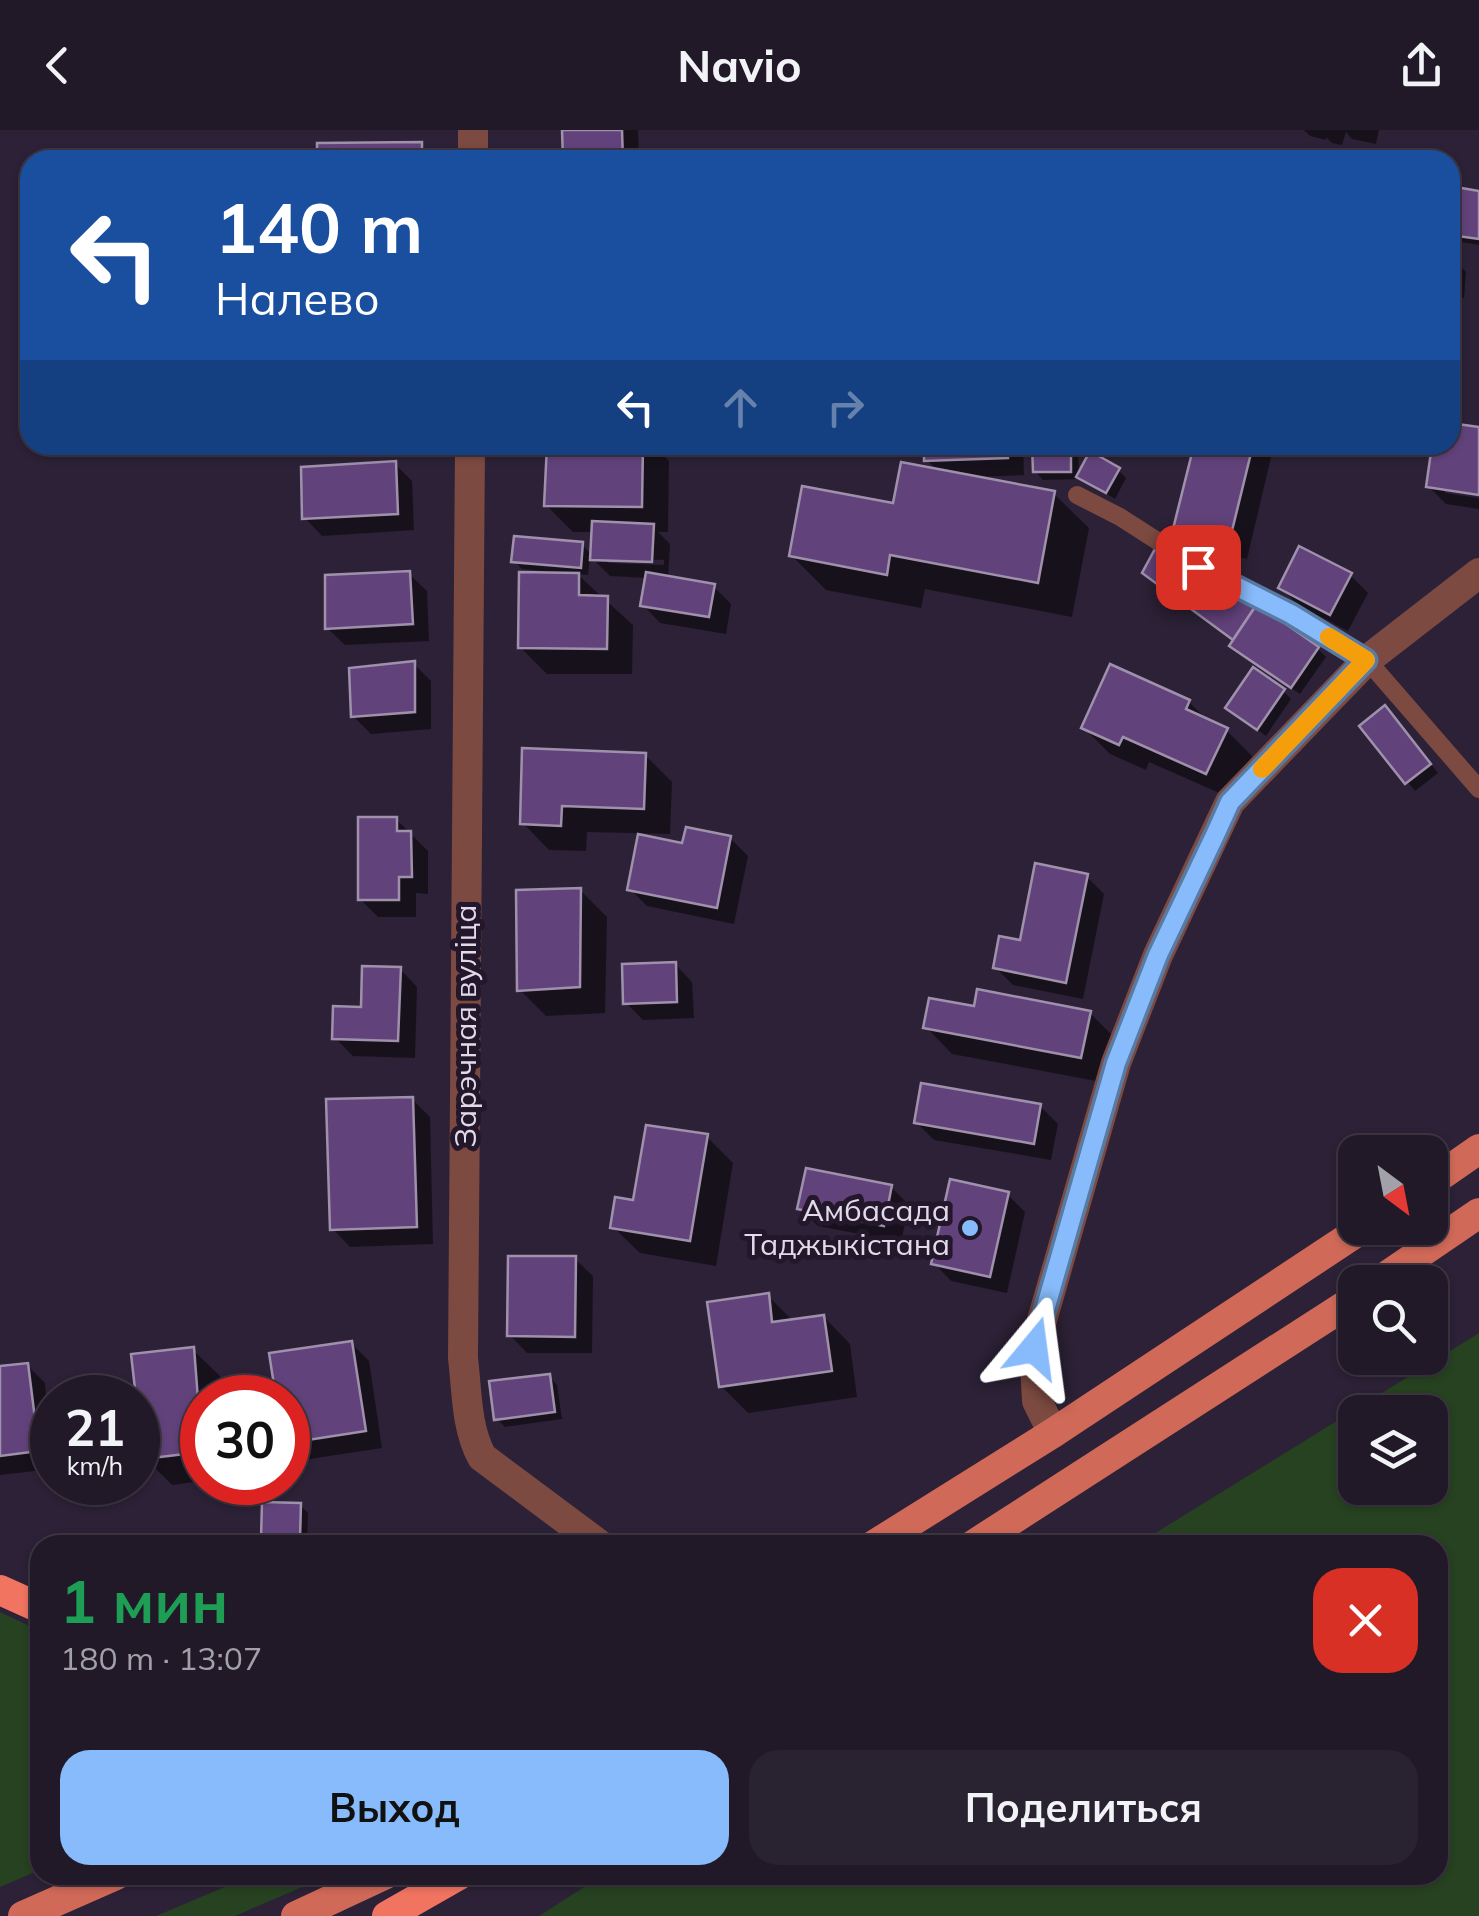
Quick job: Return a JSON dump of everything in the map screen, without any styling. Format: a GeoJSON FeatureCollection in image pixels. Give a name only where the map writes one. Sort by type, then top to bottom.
{"type":"FeatureCollection","features":[{"type":"Feature","properties":{"kind":"highway"},"geometry":{"type":"LineString","coordinates":[[0,1590],[30,1604]]}},
{"type":"Feature","properties":{"kind":"highway"},"geometry":{"type":"LineString","coordinates":[[387,1916],[441,1885]]}},
{"type":"Feature","properties":{"kind":"main road"},"geometry":{"type":"LineString","coordinates":[[1448,1171],[1479,1149]]}},
{"type":"Feature","properties":{"kind":"main road"},"geometry":{"type":"LineString","coordinates":[[1403,1265],[1479,1213]]}},
{"type":"Feature","properties":{"kind":"main road"},"geometry":{"type":"LineString","coordinates":[[890,1535],[1053,1433],[1338,1245]]}},
{"type":"Feature","properties":{"kind":"main road"},"geometry":{"type":"LineString","coordinates":[[988,1535],[1338,1309]]}},
{"type":"Feature","properties":{"kind":"main road"},"geometry":{"type":"LineString","coordinates":[[23,1916],[93,1885]]}},
{"type":"Feature","properties":{"kind":"main road"},"geometry":{"type":"LineString","coordinates":[[296,1916],[363,1885]]}},
{"type":"Feature","properties":{"kind":"street","name":"Зарэчная вуліца"},"geometry":{"type":"LineString","coordinates":[[470,455],[464,1338],[470,1420],[473,1442],[482,1458],[586,1535]]}},
{"type":"Feature","properties":{"kind":"street"},"geometry":{"type":"LineString","coordinates":[[1053,1433],[1037,1402],[1034,1348],[1116,1063],[1158,955],[1230,802],[1366,660],[1479,573]]}},
{"type":"Feature","properties":{"kind":"lane"},"geometry":{"type":"LineString","coordinates":[[1077,495],[1366,660],[1479,789]]}},
{"type":"Feature","properties":{"kind":"green space"},"geometry":{"type":"Polygon","coordinates":[[[1479,1333],[1479,1916],[539,1916],[587,1885],[1448,1885],[1448,1535],[1152,1535],[1338,1420],[1338,1505],[1448,1505],[1448,1395],[1379,1395],[1411,1375],[1448,1375],[1448,1352],[1479,1333]]]}},
{"type":"Feature","properties":{"kind":"green space"},"geometry":{"type":"Polygon","coordinates":[[[0,1612],[30,1626],[30,1874],[0,1887],[0,1612]]]}},
{"type":"Feature","properties":{"kind":"green space"},"geometry":{"type":"Polygon","coordinates":[[[229,1885],[307,1885],[235,1916],[156,1916],[229,1885]]]}},
{"type":"Feature","properties":{"kind":"building"},"geometry":{"type":"Polygon","coordinates":[[[562,130],[622,130],[623,150],[563,150],[562,130]]]}},
{"type":"Feature","properties":{"kind":"building"},"geometry":{"type":"Polygon","coordinates":[[[422,142],[422,150],[317,150],[317,143],[422,142]]]}},
{"type":"Feature","properties":{"kind":"building"},"geometry":{"type":"Polygon","coordinates":[[[1460,188],[1479,191],[1479,239],[1460,236],[1460,188]]]}},
{"type":"Feature","properties":{"kind":"building"},"geometry":{"type":"Polygon","coordinates":[[[1460,424],[1479,427],[1479,495],[1426,487],[1431,455],[1460,455],[1460,424]]]}},
{"type":"Feature","properties":{"kind":"building"},"geometry":{"type":"Polygon","coordinates":[[[547,455],[643,455],[642,507],[544,506],[547,455]]]}},
{"type":"Feature","properties":{"kind":"building"},"geometry":{"type":"Polygon","coordinates":[[[924,455],[1008,458],[924,461],[924,455]]]}},
{"type":"Feature","properties":{"kind":"building"},"geometry":{"type":"Polygon","coordinates":[[[1032,455],[1071,455],[1071,472],[1033,472],[1032,455]]]}},
{"type":"Feature","properties":{"kind":"building"},"geometry":{"type":"Polygon","coordinates":[[[1088,455],[1097,455],[1120,468],[1106,493],[1076,477],[1088,455]]]}},
{"type":"Feature","properties":{"kind":"building"},"geometry":{"type":"Polygon","coordinates":[[[1192,455],[1251,455],[1229,543],[1173,529],[1192,455]]]}},
{"type":"Feature","properties":{"kind":"building"},"geometry":{"type":"Polygon","coordinates":[[[396,461],[398,514],[302,519],[301,467],[396,461]]]}},
{"type":"Feature","properties":{"kind":"building"},"geometry":{"type":"Polygon","coordinates":[[[901,462],[1055,491],[1038,583],[890,555],[887,575],[789,556],[802,486],[893,503],[901,462]]]}},
{"type":"Feature","properties":{"kind":"building"},"geometry":{"type":"Polygon","coordinates":[[[592,521],[654,524],[652,562],[590,560],[592,521]]]}},
{"type":"Feature","properties":{"kind":"building"},"geometry":{"type":"Polygon","coordinates":[[[514,536],[583,542],[581,568],[511,562],[514,536]]]}},
{"type":"Feature","properties":{"kind":"building"},"geometry":{"type":"Polygon","coordinates":[[[1299,546],[1352,573],[1330,615],[1278,588],[1299,546]]]}},
{"type":"Feature","properties":{"kind":"building"},"geometry":{"type":"Polygon","coordinates":[[[1155,549],[1257,604],[1233,640],[1142,573],[1155,549]]]}},
{"type":"Feature","properties":{"kind":"building"},"geometry":{"type":"Polygon","coordinates":[[[410,571],[413,624],[325,629],[325,575],[410,571]]]}},
{"type":"Feature","properties":{"kind":"building"},"geometry":{"type":"Polygon","coordinates":[[[519,572],[579,573],[579,595],[608,596],[607,649],[518,648],[519,572]]]}},
{"type":"Feature","properties":{"kind":"building"},"geometry":{"type":"Polygon","coordinates":[[[646,572],[715,584],[709,617],[640,606],[646,572]]]}},
{"type":"Feature","properties":{"kind":"building"},"geometry":{"type":"Polygon","coordinates":[[[1257,604],[1319,647],[1291,688],[1229,646],[1257,604]]]}},
{"type":"Feature","properties":{"kind":"building"},"geometry":{"type":"Polygon","coordinates":[[[415,661],[415,712],[351,717],[349,668],[415,661]]]}},
{"type":"Feature","properties":{"kind":"building"},"geometry":{"type":"Polygon","coordinates":[[[1110,664],[1190,700],[1186,709],[1228,728],[1206,774],[1123,737],[1119,745],[1081,728],[1110,664]]]}},
{"type":"Feature","properties":{"kind":"building"},"geometry":{"type":"Polygon","coordinates":[[[1253,667],[1285,689],[1257,730],[1225,708],[1253,667]]]}},
{"type":"Feature","properties":{"kind":"building"},"geometry":{"type":"Polygon","coordinates":[[[1385,705],[1431,764],[1405,784],[1359,726],[1385,705]]]}},
{"type":"Feature","properties":{"kind":"building"},"geometry":{"type":"Polygon","coordinates":[[[522,748],[646,753],[644,809],[562,806],[561,826],[520,824],[522,748]]]}},
{"type":"Feature","properties":{"kind":"building"},"geometry":{"type":"Polygon","coordinates":[[[358,817],[397,817],[397,831],[411,831],[412,877],[399,877],[399,900],[358,900],[358,817]]]}},
{"type":"Feature","properties":{"kind":"building"},"geometry":{"type":"Polygon","coordinates":[[[686,827],[731,836],[717,908],[627,890],[638,834],[682,843],[686,827]]]}},
{"type":"Feature","properties":{"kind":"building"},"geometry":{"type":"Polygon","coordinates":[[[1035,863],[1088,874],[1066,983],[993,968],[999,936],[1020,940],[1035,863]]]}},
{"type":"Feature","properties":{"kind":"building"},"geometry":{"type":"Polygon","coordinates":[[[581,888],[580,987],[517,991],[516,890],[581,888]]]}},
{"type":"Feature","properties":{"kind":"building"},"geometry":{"type":"Polygon","coordinates":[[[676,962],[677,1002],[623,1004],[622,964],[676,962]]]}},
{"type":"Feature","properties":{"kind":"building"},"geometry":{"type":"Polygon","coordinates":[[[362,966],[401,967],[398,1041],[332,1039],[333,1006],[361,1007],[362,966]]]}},
{"type":"Feature","properties":{"kind":"building"},"geometry":{"type":"Polygon","coordinates":[[[977,989],[1091,1011],[1081,1058],[923,1028],[929,998],[974,1006],[977,989]]]}},
{"type":"Feature","properties":{"kind":"building"},"geometry":{"type":"Polygon","coordinates":[[[921,1083],[1041,1104],[1034,1144],[914,1123],[921,1083]]]}},
{"type":"Feature","properties":{"kind":"building"},"geometry":{"type":"Polygon","coordinates":[[[413,1097],[417,1227],[330,1230],[326,1099],[413,1097]]]}},
{"type":"Feature","properties":{"kind":"building"},"geometry":{"type":"Polygon","coordinates":[[[646,1125],[708,1134],[690,1241],[610,1228],[615,1197],[633,1200],[646,1125]]]}},
{"type":"Feature","properties":{"kind":"building"},"geometry":{"type":"Polygon","coordinates":[[[806,1168],[892,1185],[884,1226],[797,1209],[806,1168]]]}},
{"type":"Feature","properties":{"kind":"building","name":"Амбасада Таджыкістана"},"geometry":{"type":"Polygon","coordinates":[[[950,1179],[1009,1192],[990,1277],[931,1264],[950,1179]]]}},
{"type":"Feature","properties":{"kind":"building"},"geometry":{"type":"Polygon","coordinates":[[[508,1256],[576,1256],[575,1337],[507,1336],[508,1256]]]}},
{"type":"Feature","properties":{"kind":"building"},"geometry":{"type":"Polygon","coordinates":[[[769,1293],[772,1322],[824,1315],[832,1371],[719,1387],[707,1302],[769,1293]]]}},
{"type":"Feature","properties":{"kind":"building"},"geometry":{"type":"Polygon","coordinates":[[[352,1341],[366,1431],[310,1440],[310,1375],[272,1375],[269,1353],[352,1341]]]}},
{"type":"Feature","properties":{"kind":"building"},"geometry":{"type":"Polygon","coordinates":[[[194,1347],[196,1375],[180,1375],[180,1455],[160,1457],[160,1375],[133,1375],[131,1354],[194,1347]]]}},
{"type":"Feature","properties":{"kind":"building"},"geometry":{"type":"Polygon","coordinates":[[[28,1363],[30,1452],[0,1456],[0,1366],[28,1363]]]}},
{"type":"Feature","properties":{"kind":"building"},"geometry":{"type":"Polygon","coordinates":[[[550,1374],[555,1412],[494,1420],[489,1381],[550,1374]]]}},
{"type":"Feature","properties":{"kind":"building"},"geometry":{"type":"Polygon","coordinates":[[[262,1505],[301,1505],[300,1535],[261,1535],[262,1505]]]}},
{"type":"Feature","properties":{"kind":"slow traffic"},"geometry":{"type":"LineString","coordinates":[[1262,769],[1366,660],[1329,637]]}},
{"type":"Feature","properties":{"kind":"place","name":"Амбасада Таджыкістана"},"geometry":{"type":"Point","coordinates":[970,1228]}},
{"type":"Feature","properties":{"kind":"route"},"geometry":{"type":"LineString","coordinates":[[1034,1348],[1116,1063],[1158,955],[1230,802],[1366,660],[1291,614],[1198,567]]}}]}
